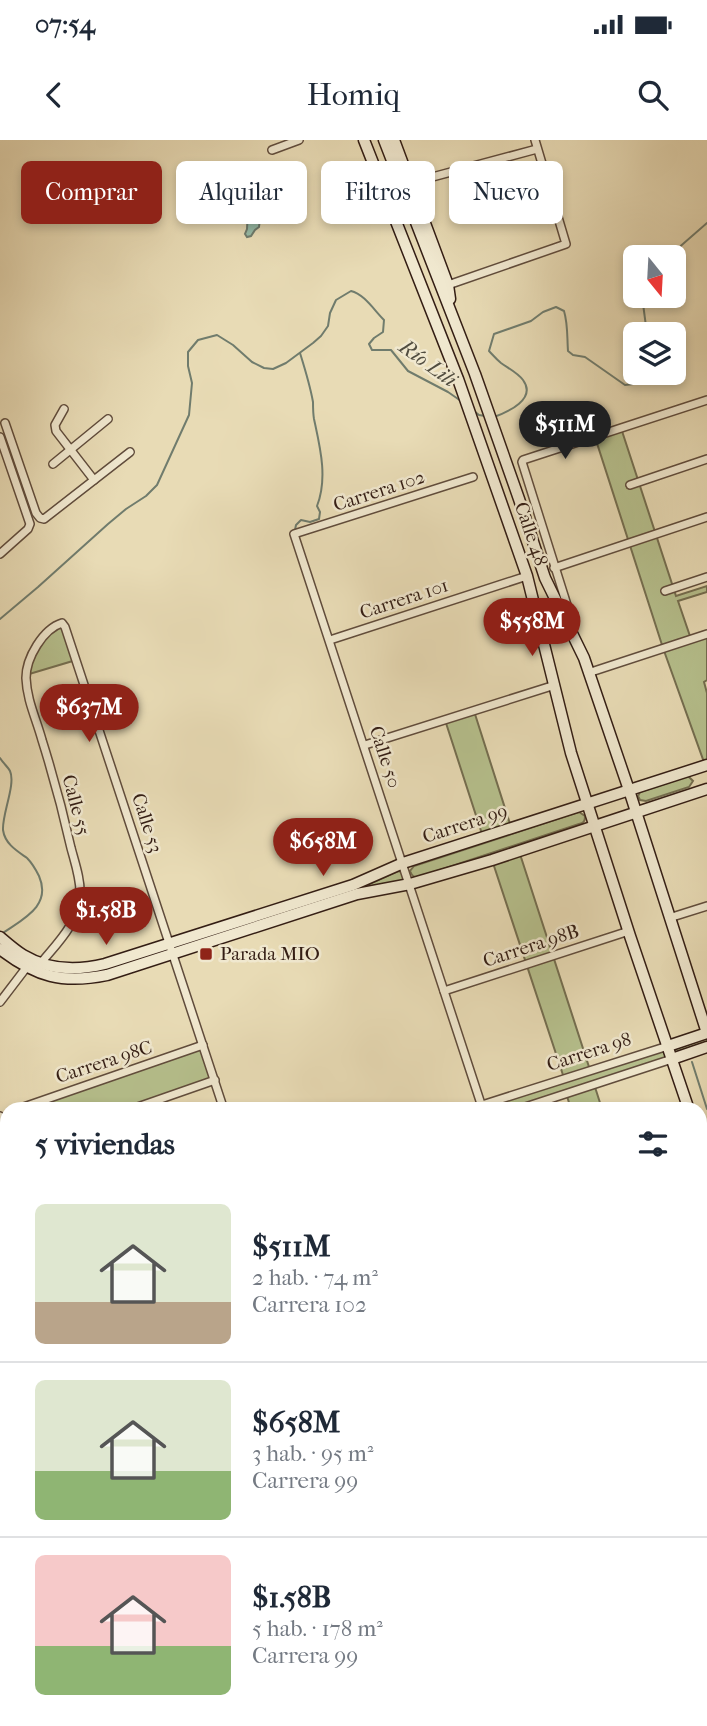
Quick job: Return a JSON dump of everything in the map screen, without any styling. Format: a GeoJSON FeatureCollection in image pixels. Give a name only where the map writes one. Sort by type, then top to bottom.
{"type":"FeatureCollection","features":[{"type":"Feature","properties":{"kind":"main road","name":"Calle 48"},"geometry":{"type":"LineString","coordinates":[[364,140],[441,334],[527,576],[571,753],[685,1102]]}},
{"type":"Feature","properties":{"kind":"main road","name":"Calle 48"},"geometry":{"type":"LineString","coordinates":[[384,140],[456,327],[545,578],[584,658],[707,1033]]}},
{"type":"Feature","properties":{"kind":"main road"},"geometry":{"type":"LineString","coordinates":[[394,140],[402,161]]}},
{"type":"Feature","properties":{"kind":"main road"},"geometry":{"type":"LineString","coordinates":[[425,224],[448,285],[456,327]]}},
{"type":"Feature","properties":{"kind":"main road"},"geometry":{"type":"LineString","coordinates":[[704,766],[696,772],[696,781],[702,788],[707,789]]}},
{"type":"Feature","properties":{"kind":"main road","name":"Carrera 99"},"geometry":{"type":"LineString","coordinates":[[0,937],[6,950],[26,968],[63,978],[93,978],[117,972],[172,949],[353,885],[403,863],[704,766]]}},
{"type":"Feature","properties":{"kind":"main road","name":"Carrera 99"},"geometry":{"type":"LineString","coordinates":[[6,950],[61,968],[91,967],[172,949],[357,894],[410,884],[492,860],[707,789]]}},
{"type":"Feature","properties":{"kind":"main road","name":"Carrera 98"},"geometry":{"type":"LineString","coordinates":[[667,1046],[707,1033]]}},
{"type":"Feature","properties":{"kind":"main road","name":"Carrera 98"},"geometry":{"type":"LineString","coordinates":[[672,1059],[707,1047]]}},
{"type":"Feature","properties":{"kind":"street"},"geometry":{"type":"LineString","coordinates":[[272,150],[299,140]]}},
{"type":"Feature","properties":{"kind":"street"},"geometry":{"type":"LineString","coordinates":[[448,285],[566,244],[535,140]]}},
{"type":"Feature","properties":{"kind":"street"},"geometry":{"type":"LineString","coordinates":[[435,176],[537,149]]}},
{"type":"Feature","properties":{"kind":"street","name":"Calle 48"},"geometry":{"type":"LineString","coordinates":[[584,658],[522,462],[707,400]]}},
{"type":"Feature","properties":{"kind":"street"},"geometry":{"type":"LineString","coordinates":[[64,410],[55,425],[56,431],[94,480]]}},
{"type":"Feature","properties":{"kind":"street"},"geometry":{"type":"LineString","coordinates":[[53,464],[108,419]]}},
{"type":"Feature","properties":{"kind":"street"},"geometry":{"type":"LineString","coordinates":[[0,430],[5,423],[36,513],[44,519],[131,452]]}},
{"type":"Feature","properties":{"kind":"street"},"geometry":{"type":"LineString","coordinates":[[0,437],[30,524],[28,529],[0,554]]}},
{"type":"Feature","properties":{"kind":"street"},"geometry":{"type":"LineString","coordinates":[[630,485],[707,459]]}},
{"type":"Feature","properties":{"kind":"street","name":"Carrera 102"},"geometry":{"type":"LineString","coordinates":[[294,534],[473,477]]}},
{"type":"Feature","properties":{"kind":"street"},"geometry":{"type":"LineString","coordinates":[[554,568],[707,517]]}},
{"type":"Feature","properties":{"kind":"street","name":"Calle 50"},"geometry":{"type":"LineString","coordinates":[[294,534],[480,1102]]}},
{"type":"Feature","properties":{"kind":"street","name":"Carrera 101"},"geometry":{"type":"LineString","coordinates":[[330,640],[527,576]]}},
{"type":"Feature","properties":{"kind":"street"},"geometry":{"type":"LineString","coordinates":[[665,591],[707,577]]}},
{"type":"Feature","properties":{"kind":"street","name":"Calle 55"},"geometry":{"type":"LineString","coordinates":[[41,963],[71,927],[78,910],[80,892],[55,785],[28,698],[26,675],[40,641],[54,626],[62,623],[65,627]]}},
{"type":"Feature","properties":{"kind":"street","name":"Calle 53"},"geometry":{"type":"LineString","coordinates":[[65,627],[222,1102]]}},
{"type":"Feature","properties":{"kind":"street"},"geometry":{"type":"LineString","coordinates":[[588,673],[707,634]]}},
{"type":"Feature","properties":{"kind":"street"},"geometry":{"type":"LineString","coordinates":[[365,745],[555,685]]}},
{"type":"Feature","properties":{"kind":"street"},"geometry":{"type":"LineString","coordinates":[[669,918],[707,906]]}},
{"type":"Feature","properties":{"kind":"street","name":"Carrera 98B"},"geometry":{"type":"LineString","coordinates":[[444,991],[629,931]]}},
{"type":"Feature","properties":{"kind":"street"},"geometry":{"type":"LineString","coordinates":[[0,1002],[26,968]]}},
{"type":"Feature","properties":{"kind":"street","name":"Carrera 98C"},"geometry":{"type":"LineString","coordinates":[[38,1102],[204,1045]]}},
{"type":"Feature","properties":{"kind":"street","name":"Carrera 98"},"geometry":{"type":"LineString","coordinates":[[497,1102],[667,1046]]}},
{"type":"Feature","properties":{"kind":"street","name":"Carrera 98"},"geometry":{"type":"LineString","coordinates":[[540,1102],[672,1059]]}},
{"type":"Feature","properties":{"kind":"street"},"geometry":{"type":"LineString","coordinates":[[152,1102],[215,1080]]}},
{"type":"Feature","properties":{"kind":"shaded area"},"geometry":{"type":"Polygon","coordinates":[[[247,224],[259,224],[251,236],[247,237],[247,224]]]}},
{"type":"Feature","properties":{"kind":"shaded area"},"geometry":{"type":"Polygon","coordinates":[[[621,428],[676,596],[707,586],[707,592],[678,601],[691,639],[707,634],[707,680],[704,682],[707,693],[707,765],[663,648],[595,437],[621,428]]]}},
{"type":"Feature","properties":{"kind":"shaded area"},"geometry":{"type":"Polygon","coordinates":[[[60,623],[76,660],[26,675],[34,651],[60,623]]]}},
{"type":"Feature","properties":{"kind":"shaded area"},"geometry":{"type":"Polygon","coordinates":[[[474,711],[511,827],[483,837],[445,720],[474,711]]]}},
{"type":"Feature","properties":{"kind":"shaded area"},"geometry":{"type":"Polygon","coordinates":[[[688,776],[693,781],[689,787],[646,801],[640,800],[638,796],[640,792],[688,776]]]}},
{"type":"Feature","properties":{"kind":"shaded area"},"geometry":{"type":"Polygon","coordinates":[[[579,812],[585,816],[581,824],[419,877],[413,876],[410,871],[414,866],[579,812]]]}},
{"type":"Feature","properties":{"kind":"shaded area"},"geometry":{"type":"Polygon","coordinates":[[[519,851],[590,1070],[707,1033],[707,1047],[594,1084],[600,1102],[569,1102],[566,1093],[538,1102],[491,1102],[564,1078],[492,860],[519,851]]]}},
{"type":"Feature","properties":{"kind":"shaded area"},"geometry":{"type":"Polygon","coordinates":[[[398,871],[402,872],[402,881],[358,889],[398,871]]]}},
{"type":"Feature","properties":{"kind":"shaded area"},"geometry":{"type":"Polygon","coordinates":[[[203,1045],[215,1080],[150,1102],[38,1102],[203,1045]]]}},
{"type":"Feature","properties":{"kind":"waterway","name":"Río Lili"},"geometry":{"type":"LineString","coordinates":[[682,245],[707,223]]}},
{"type":"Feature","properties":{"kind":"waterway","name":"Río Lili"},"geometry":{"type":"LineString","coordinates":[[0,619],[108,524],[157,485],[189,415],[192,383],[188,352],[198,340],[217,335],[252,362],[273,369],[286,363],[321,336],[328,326],[336,300],[351,291],[365,299],[384,320],[383,332],[369,344],[372,350],[391,350],[408,371],[461,401]]}},
{"type":"Feature","properties":{"kind":"waterway","name":"Río Lili"},"geometry":{"type":"LineString","coordinates":[[494,417],[519,404],[526,393],[523,380],[489,351],[494,334],[531,321],[556,307],[564,311],[568,351],[573,355],[585,357],[623,384]]}},
{"type":"Feature","properties":{"kind":"waterway","name":"Río Lili"},"geometry":{"type":"LineString","coordinates":[[644,308],[645,322]]}},
{"type":"Feature","properties":{"kind":"waterway"},"geometry":{"type":"LineString","coordinates":[[295,530],[301,520],[310,522],[319,519],[317,506],[322,485],[313,402],[300,353]]}},
{"type":"Feature","properties":{"kind":"waterway","name":"Río Lili"},"geometry":{"type":"LineString","coordinates":[[474,411],[485,416]]}},
{"type":"Feature","properties":{"kind":"waterway","name":"Río Lili"},"geometry":{"type":"LineString","coordinates":[[0,758],[9,769],[11,777],[3,823],[4,835],[12,847],[32,864],[42,886],[39,904],[27,917],[3,933]]}},
{"type":"Feature","properties":{"kind":"waterway"},"geometry":{"type":"LineString","coordinates":[[692,1062],[705,1102]]}},
{"type":"Feature","properties":{"kind":"place","name":"Parada MIO"},"geometry":{"type":"Point","coordinates":[206,954]}}]}
